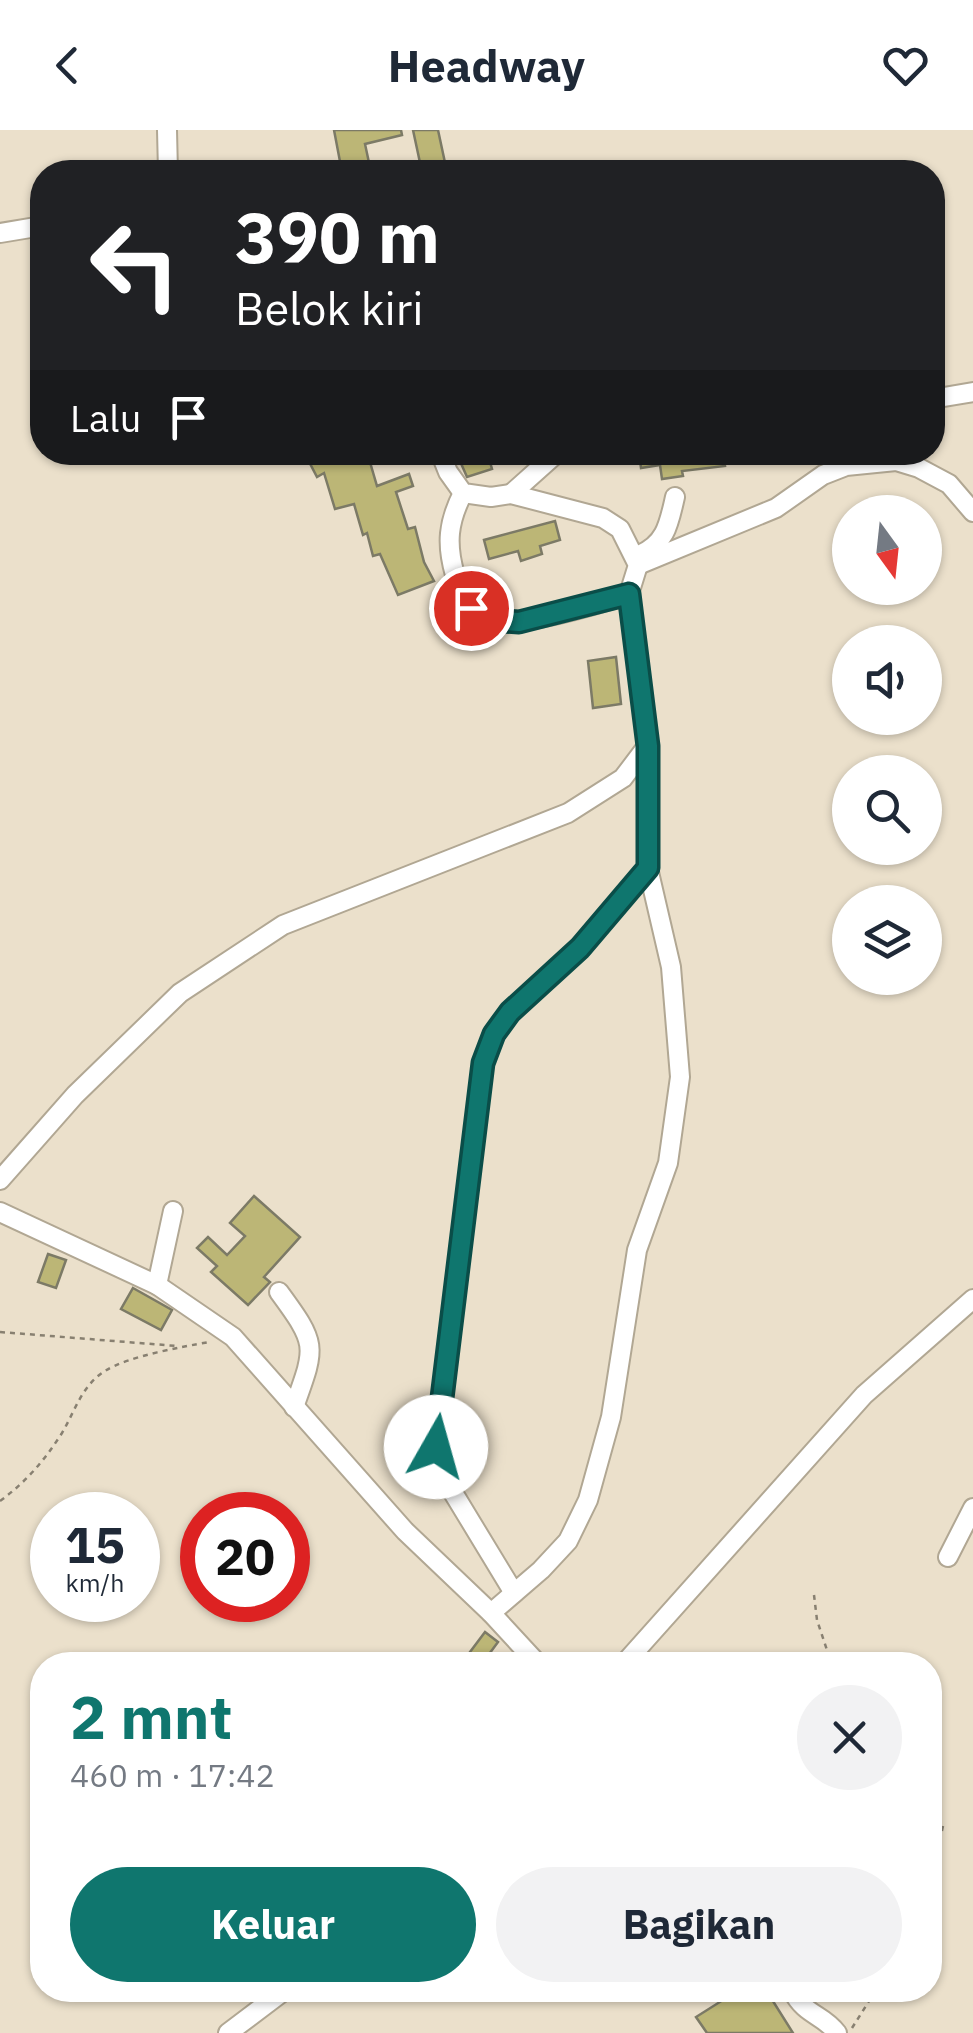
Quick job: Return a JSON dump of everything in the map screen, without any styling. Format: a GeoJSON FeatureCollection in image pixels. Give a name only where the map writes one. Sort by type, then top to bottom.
{"type":"FeatureCollection","features":[{"type":"Feature","properties":{"kind":"street"},"geometry":{"type":"LineString","coordinates":[[167,130],[168,160]]}},
{"type":"Feature","properties":{"kind":"street"},"geometry":{"type":"LineString","coordinates":[[0,233],[30,228]]}},
{"type":"Feature","properties":{"kind":"street"},"geometry":{"type":"LineString","coordinates":[[945,397],[973,392]]}},
{"type":"Feature","properties":{"kind":"street"},"geometry":{"type":"LineString","coordinates":[[445,465],[463,493],[491,497],[510,494],[602,518],[620,529],[636,561],[629,594],[648,746],[648,868],[671,967],[680,1077],[668,1164],[637,1250],[611,1416],[588,1500],[568,1541],[491,1613]]}},
{"type":"Feature","properties":{"kind":"street"},"geometry":{"type":"LineString","coordinates":[[510,494],[543,465]]}},
{"type":"Feature","properties":{"kind":"street"},"geometry":{"type":"LineString","coordinates":[[823,474],[827,465]]}},
{"type":"Feature","properties":{"kind":"street"},"geometry":{"type":"LineString","coordinates":[[636,561],[776,508],[823,474],[856,465]]}},
{"type":"Feature","properties":{"kind":"street"},"geometry":{"type":"LineString","coordinates":[[909,465],[949,484],[973,512]]}},
{"type":"Feature","properties":{"kind":"street"},"geometry":{"type":"LineString","coordinates":[[463,493],[451,516],[451,563],[471,608],[485,620],[519,622],[629,594]]}},
{"type":"Feature","properties":{"kind":"street"},"geometry":{"type":"LineString","coordinates":[[636,561],[666,534],[675,497]]}},
{"type":"Feature","properties":{"kind":"street"},"geometry":{"type":"LineString","coordinates":[[0,1180],[76,1095],[180,993],[283,925],[568,813],[624,778],[648,746]]}},
{"type":"Feature","properties":{"kind":"street"},"geometry":{"type":"LineString","coordinates":[[514,1593],[446,1481],[436,1447],[483,1063],[494,1034],[510,1012],[580,948],[648,868]]}},
{"type":"Feature","properties":{"kind":"street"},"geometry":{"type":"LineString","coordinates":[[157,1285],[173,1211]]}},
{"type":"Feature","properties":{"kind":"street"},"geometry":{"type":"LineString","coordinates":[[0,1212],[157,1285],[233,1337],[405,1531],[527,1652]]}},
{"type":"Feature","properties":{"kind":"street"},"geometry":{"type":"LineString","coordinates":[[279,1292],[308,1332],[310,1362],[294,1407]]}},
{"type":"Feature","properties":{"kind":"street"},"geometry":{"type":"LineString","coordinates":[[634,1652],[864,1395],[973,1298]]}},
{"type":"Feature","properties":{"kind":"street"},"geometry":{"type":"LineString","coordinates":[[948,1556],[973,1508]]}},
{"type":"Feature","properties":{"kind":"street"},"geometry":{"type":"LineString","coordinates":[[228,2033],[268,2002]]}},
{"type":"Feature","properties":{"kind":"street"},"geometry":{"type":"LineString","coordinates":[[798,2002],[837,2033]]}},
{"type":"Feature","properties":{"kind":"path"},"geometry":{"type":"LineString","coordinates":[[0,1332],[183,1347]]}},
{"type":"Feature","properties":{"kind":"path"},"geometry":{"type":"LineString","coordinates":[[0,1501],[30,1479],[63,1431],[83,1392],[106,1370],[233,1337]]}},
{"type":"Feature","properties":{"kind":"path"},"geometry":{"type":"LineString","coordinates":[[814,1595],[828,1652]]}},
{"type":"Feature","properties":{"kind":"path"},"geometry":{"type":"LineString","coordinates":[[848,2033],[868,2002]]}},
{"type":"Feature","properties":{"kind":"building"},"geometry":{"type":"Polygon","coordinates":[[[334,130],[401,130],[402,135],[365,144],[368,160],[340,160],[334,130]]]}},
{"type":"Feature","properties":{"kind":"building"},"geometry":{"type":"Polygon","coordinates":[[[413,130],[438,130],[444,160],[419,160],[413,130]]]}},
{"type":"Feature","properties":{"kind":"building"},"geometry":{"type":"Polygon","coordinates":[[[311,465],[371,465],[377,486],[409,474],[413,486],[396,492],[408,529],[415,527],[424,562],[434,581],[398,595],[380,554],[373,556],[354,504],[335,509],[324,473],[317,477],[311,465]]]}},
{"type":"Feature","properties":{"kind":"building"},"geometry":{"type":"Polygon","coordinates":[[[462,465],[491,465],[492,469],[467,477],[462,465]]]}},
{"type":"Feature","properties":{"kind":"building"},"geometry":{"type":"Polygon","coordinates":[[[660,465],[725,465],[682,471],[683,476],[662,479],[660,465]]]}},
{"type":"Feature","properties":{"kind":"building"},"geometry":{"type":"Polygon","coordinates":[[[555,521],[560,540],[540,546],[542,554],[521,561],[518,551],[489,559],[484,540],[555,521]]]}},
{"type":"Feature","properties":{"kind":"building"},"geometry":{"type":"Polygon","coordinates":[[[616,657],[621,704],[593,708],[588,661],[616,657]]]}},
{"type":"Feature","properties":{"kind":"building"},"geometry":{"type":"Polygon","coordinates":[[[254,1196],[300,1237],[264,1277],[270,1282],[248,1305],[211,1272],[217,1266],[197,1248],[208,1237],[227,1255],[245,1236],[230,1223],[254,1196]]]}},
{"type":"Feature","properties":{"kind":"building"},"geometry":{"type":"Polygon","coordinates":[[[48,1254],[66,1260],[56,1288],[38,1282],[48,1254]]]}},
{"type":"Feature","properties":{"kind":"building"},"geometry":{"type":"Polygon","coordinates":[[[133,1288],[172,1310],[161,1330],[121,1309],[133,1288]]]}},
{"type":"Feature","properties":{"kind":"building"},"geometry":{"type":"Polygon","coordinates":[[[485,1632],[498,1642],[491,1652],[470,1652],[485,1632]]]}},
{"type":"Feature","properties":{"kind":"building"},"geometry":{"type":"Polygon","coordinates":[[[720,2002],[774,2002],[793,2033],[707,2033],[696,2017],[720,2002]]]}},
{"type":"Feature","properties":{"kind":"route"},"geometry":{"type":"LineString","coordinates":[[436,1447],[483,1063],[494,1034],[510,1012],[580,948],[648,868],[648,746],[629,594],[519,622],[485,620],[471,608]]}}]}
